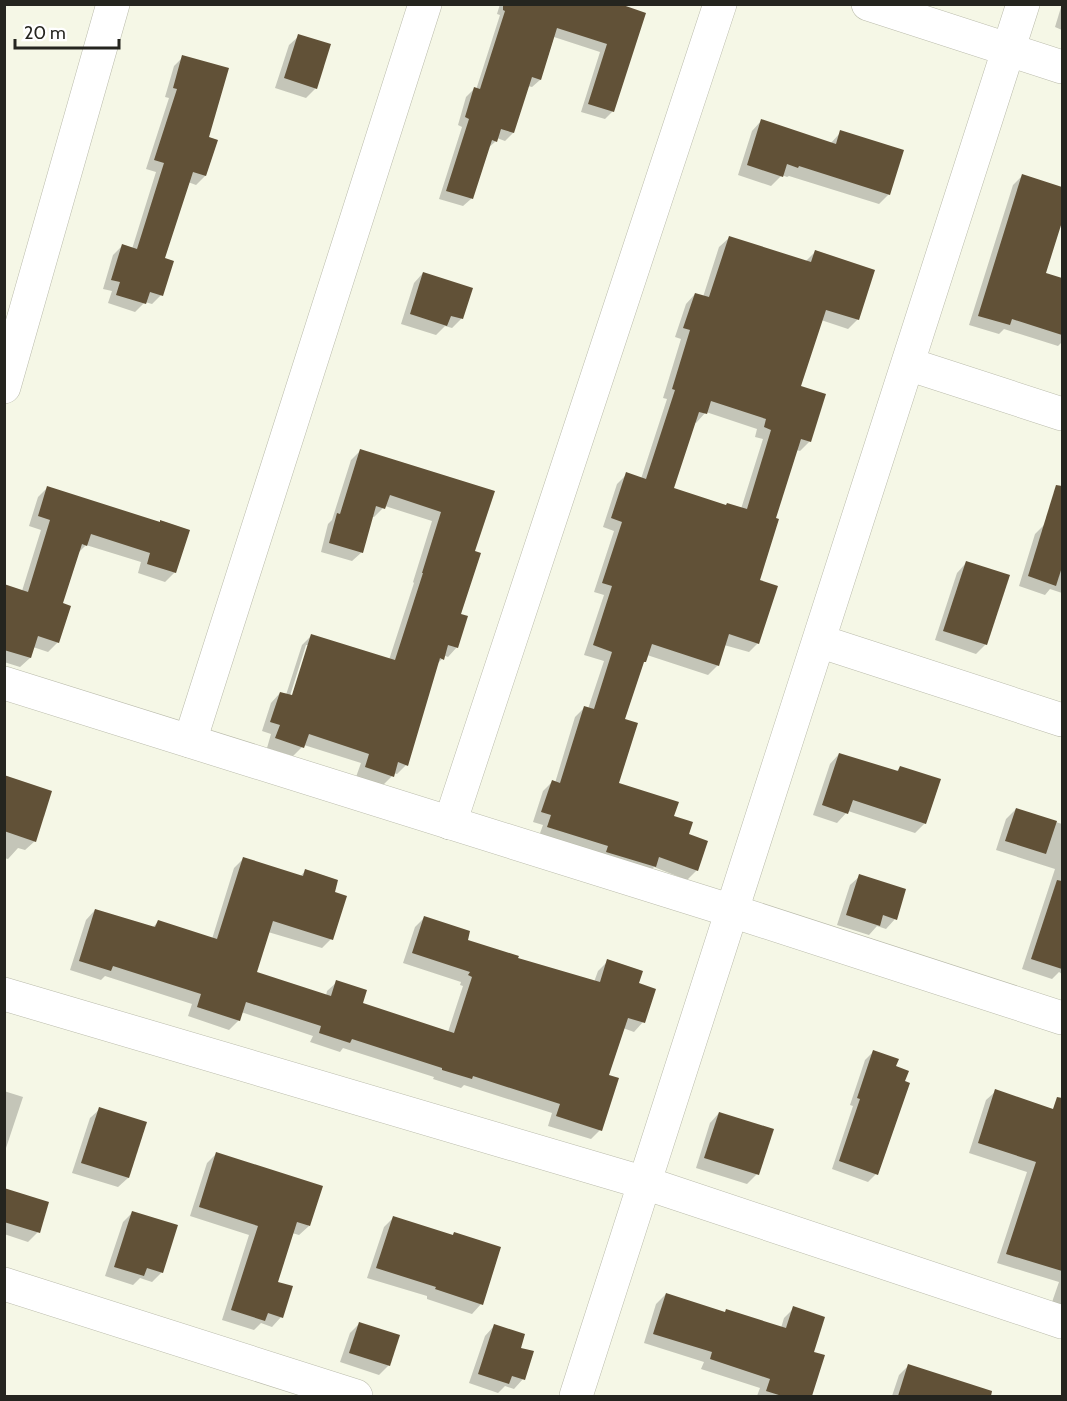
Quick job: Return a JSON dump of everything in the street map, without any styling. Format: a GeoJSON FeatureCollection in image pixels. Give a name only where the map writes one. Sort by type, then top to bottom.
{"type":"FeatureCollection","features":[{"type":"Feature","properties":{"kind":"street"},"geometry":{"type":"LineString","coordinates":[[4,387],[114,4]]}},
{"type":"Feature","properties":{"kind":"street"},"geometry":{"type":"LineString","coordinates":[[190,741],[425,4]]}},
{"type":"Feature","properties":{"kind":"street"},"geometry":{"type":"LineString","coordinates":[[450,823],[720,4]]}},
{"type":"Feature","properties":{"kind":"street"},"geometry":{"type":"LineString","coordinates":[[868,4],[1062,67]]}},
{"type":"Feature","properties":{"kind":"street"},"geometry":{"type":"LineString","coordinates":[[576,1396],[1023,4]]}},
{"type":"Feature","properties":{"kind":"street"},"geometry":{"type":"LineString","coordinates":[[908,364],[1062,414]]}},
{"type":"Feature","properties":{"kind":"street"},"geometry":{"type":"LineString","coordinates":[[819,641],[1062,720]]}},
{"type":"Feature","properties":{"kind":"street"},"geometry":{"type":"LineString","coordinates":[[4,683],[732,911],[1062,1018]]}},
{"type":"Feature","properties":{"kind":"street"},"geometry":{"type":"LineString","coordinates":[[4,994],[645,1183],[1062,1322]]}},
{"type":"Feature","properties":{"kind":"street"},"geometry":{"type":"LineString","coordinates":[[4,1284],[356,1396]]}},
{"type":"Feature","properties":{"kind":"building"},"geometry":{"type":"Polygon","coordinates":[[[503,4],[620,4],[646,13],[614,112],[588,104],[607,44],[557,28],[541,80],[532,77],[514,133],[501,129],[497,142],[492,140],[473,199],[446,191],[469,119],[465,117],[474,87],[480,89],[505,11],[503,4]]]}},
{"type":"Feature","properties":{"kind":"building"},"geometry":{"type":"Polygon","coordinates":[[[298,34],[331,44],[317,89],[284,78],[298,34]]]}},
{"type":"Feature","properties":{"kind":"building"},"geometry":{"type":"Polygon","coordinates":[[[182,55],[229,68],[209,137],[218,140],[206,176],[193,172],[165,258],[174,261],[163,296],[150,292],[146,304],[116,295],[120,282],[111,280],[122,244],[137,249],[164,163],[154,160],[177,89],[173,88],[182,55]]]}},
{"type":"Feature","properties":{"kind":"building"},"geometry":{"type":"Polygon","coordinates":[[[761,119],[836,144],[840,130],[904,150],[890,195],[799,166],[798,168],[787,164],[783,177],[747,165],[761,119]]]}},
{"type":"Feature","properties":{"kind":"building"},"geometry":{"type":"Polygon","coordinates":[[[1022,174],[1062,187],[1062,222],[1046,273],[1062,278],[1062,335],[1012,319],[1010,325],[978,316],[1022,174]]]}},
{"type":"Feature","properties":{"kind":"building"},"geometry":{"type":"Polygon","coordinates":[[[729,236],[811,262],[815,250],[875,270],[859,320],[826,310],[801,386],[826,394],[811,442],[801,439],[776,518],[779,519],[760,580],[778,586],[759,644],[729,634],[719,666],[652,644],[625,719],[638,723],[619,783],[679,802],[674,816],[693,822],[689,834],[708,841],[698,871],[659,857],[656,867],[606,852],[608,846],[547,827],[551,815],[541,812],[552,780],[560,783],[584,706],[594,709],[612,652],[593,645],[612,586],[602,583],[622,522],[611,518],[626,472],[646,479],[675,390],[672,389],[690,330],[683,328],[695,293],[709,297],[729,236]],[[711,401],[707,414],[699,412],[674,488],[726,505],[727,503],[747,509],[771,430],[764,427],[766,419],[711,401]]]}},
{"type":"Feature","properties":{"kind":"building"},"geometry":{"type":"Polygon","coordinates":[[[423,272],[473,288],[463,319],[451,316],[447,326],[410,314],[423,272]]]}},
{"type":"Feature","properties":{"kind":"building"},"geometry":{"type":"Polygon","coordinates":[[[360,449],[495,491],[475,551],[481,553],[461,614],[468,616],[458,648],[448,645],[444,660],[440,658],[408,766],[398,762],[394,777],[365,767],[369,754],[309,734],[304,748],[275,738],[280,725],[270,722],[280,692],[292,695],[311,634],[395,660],[441,512],[390,495],[385,509],[376,506],[363,553],[329,543],[360,449]]]}},
{"type":"Feature","properties":{"kind":"building"},"geometry":{"type":"Polygon","coordinates":[[[1056,485],[1062,486],[1062,567],[1056,586],[1028,576],[1056,485]]]}},
{"type":"Feature","properties":{"kind":"building"},"geometry":{"type":"Polygon","coordinates":[[[47,486],[190,530],[176,573],[147,564],[150,553],[91,534],[87,546],[82,544],[63,603],[71,606],[59,643],[38,636],[31,658],[4,650],[4,584],[28,592],[50,520],[38,516],[47,486]]]}},
{"type":"Feature","properties":{"kind":"building"},"geometry":{"type":"Polygon","coordinates":[[[966,561],[1010,575],[987,645],[943,631],[966,561]]]}},
{"type":"Feature","properties":{"kind":"building"},"geometry":{"type":"Polygon","coordinates":[[[839,753],[898,771],[900,766],[941,779],[926,824],[853,800],[848,814],[822,805],[839,753]]]}},
{"type":"Feature","properties":{"kind":"building"},"geometry":{"type":"Polygon","coordinates":[[[4,775],[52,791],[36,842],[4,831],[4,775]]]}},
{"type":"Feature","properties":{"kind":"building"},"geometry":{"type":"Polygon","coordinates":[[[1016,808],[1057,821],[1046,854],[1005,841],[1016,808]]]}},
{"type":"Feature","properties":{"kind":"building"},"geometry":{"type":"Polygon","coordinates":[[[243,857],[303,876],[305,869],[338,880],[335,892],[347,896],[333,940],[273,921],[257,972],[331,996],[336,980],[367,990],[363,1003],[454,1033],[472,977],[468,975],[470,972],[412,953],[424,916],[470,931],[468,940],[519,956],[518,958],[600,982],[607,959],[643,971],[639,983],[656,989],[645,1023],[628,1018],[609,1075],[619,1078],[602,1131],[556,1116],[560,1104],[473,1076],[472,1079],[442,1070],[442,1068],[352,1039],[350,1043],[319,1033],[321,1026],[246,1002],[240,1021],[197,1007],[201,994],[113,966],[111,971],[79,961],[95,909],[155,927],[158,920],[217,939],[243,857]]]}},
{"type":"Feature","properties":{"kind":"building"},"geometry":{"type":"Polygon","coordinates":[[[859,874],[906,889],[897,920],[883,915],[880,926],[846,915],[859,874]]]}},
{"type":"Feature","properties":{"kind":"building"},"geometry":{"type":"Polygon","coordinates":[[[1057,880],[1062,881],[1062,969],[1031,959],[1057,880]]]}},
{"type":"Feature","properties":{"kind":"building"},"geometry":{"type":"Polygon","coordinates":[[[873,1050],[899,1059],[896,1066],[909,1071],[905,1081],[910,1083],[878,1175],[839,1161],[860,1099],[857,1098],[873,1050]]]}},
{"type":"Feature","properties":{"kind":"building"},"geometry":{"type":"Polygon","coordinates":[[[995,1089],[1053,1109],[1057,1097],[1062,1098],[1062,1271],[1006,1254],[1036,1162],[978,1143],[995,1089]]]}},
{"type":"Feature","properties":{"kind":"building"},"geometry":{"type":"Polygon","coordinates":[[[99,1107],[147,1122],[129,1178],[81,1163],[99,1107]]]}},
{"type":"Feature","properties":{"kind":"building"},"geometry":{"type":"Polygon","coordinates":[[[719,1112],[774,1129],[759,1175],[704,1158],[719,1112]]]}},
{"type":"Feature","properties":{"kind":"building"},"geometry":{"type":"Polygon","coordinates":[[[216,1152],[323,1186],[310,1226],[297,1222],[278,1282],[293,1286],[283,1318],[268,1313],[265,1321],[231,1310],[258,1226],[199,1207],[216,1152]]]}},
{"type":"Feature","properties":{"kind":"building"},"geometry":{"type":"Polygon","coordinates":[[[4,1188],[49,1202],[40,1233],[4,1222],[4,1188]]]}},
{"type":"Feature","properties":{"kind":"building"},"geometry":{"type":"Polygon","coordinates":[[[132,1211],[178,1225],[163,1273],[147,1268],[144,1276],[114,1267],[132,1211]]]}},
{"type":"Feature","properties":{"kind":"building"},"geometry":{"type":"Polygon","coordinates":[[[393,1216],[501,1247],[483,1305],[376,1268],[393,1216]]]}},
{"type":"Feature","properties":{"kind":"building"},"geometry":{"type":"Polygon","coordinates":[[[666,1293],[786,1328],[793,1306],[825,1317],[814,1352],[825,1355],[812,1396],[782,1396],[766,1391],[770,1379],[710,1359],[712,1352],[653,1334],[666,1293]]]}},
{"type":"Feature","properties":{"kind":"building"},"geometry":{"type":"Polygon","coordinates":[[[359,1322],[400,1335],[390,1366],[349,1353],[359,1322]]]}},
{"type":"Feature","properties":{"kind":"building"},"geometry":{"type":"Polygon","coordinates":[[[494,1324],[525,1334],[521,1348],[534,1351],[525,1380],[512,1376],[509,1384],[478,1374],[494,1324]]]}},
{"type":"Feature","properties":{"kind":"building"},"geometry":{"type":"Polygon","coordinates":[[[908,1364],[992,1391],[991,1396],[898,1396],[908,1364]]]}}]}
